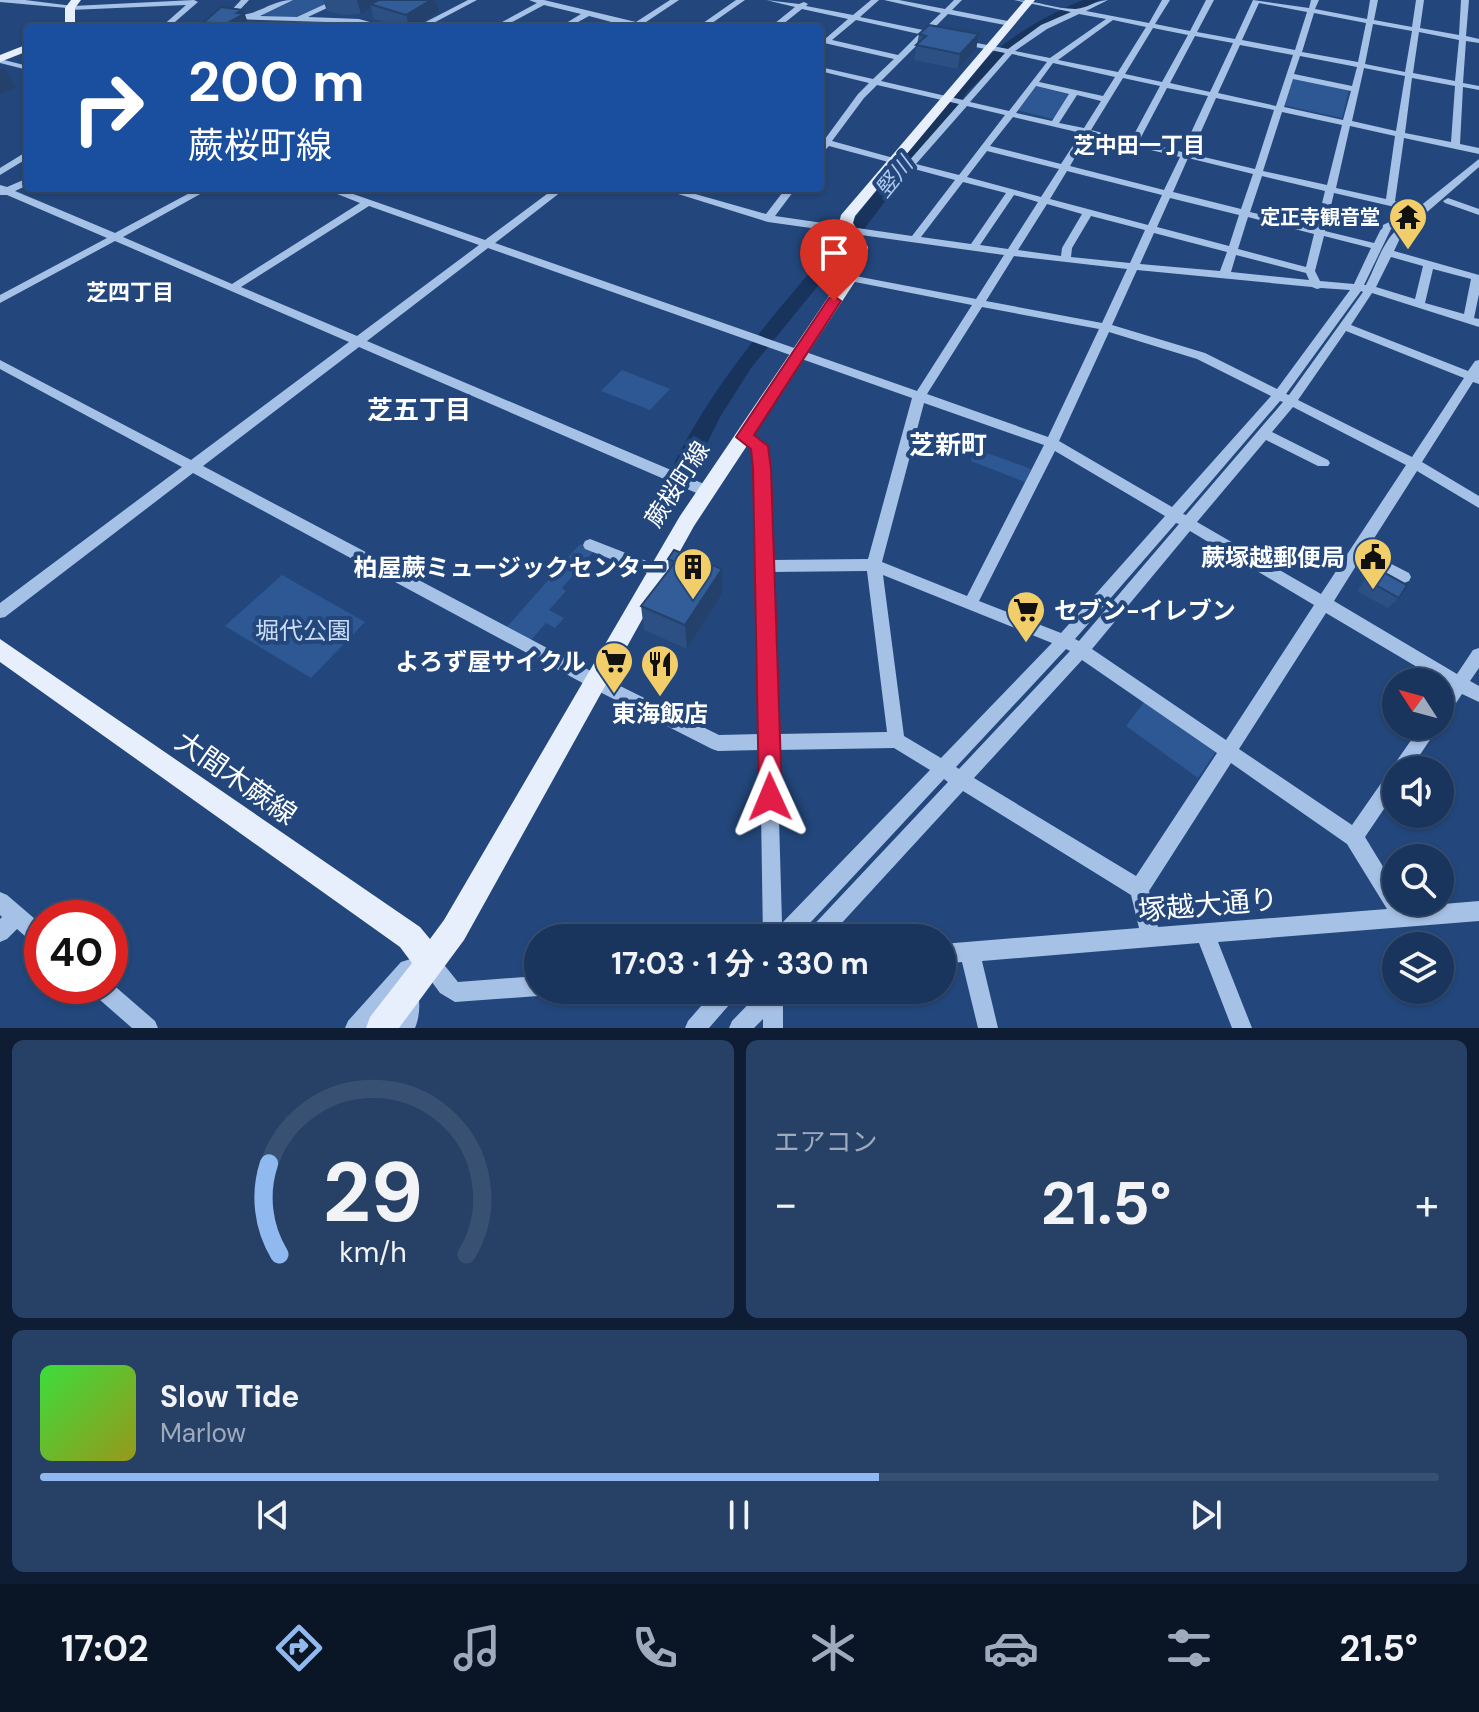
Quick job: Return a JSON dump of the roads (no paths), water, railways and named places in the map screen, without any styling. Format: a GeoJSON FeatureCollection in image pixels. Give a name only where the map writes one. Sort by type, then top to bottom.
{"type":"FeatureCollection","features":[{"type":"Feature","properties":{"kind":"main road","name":"蕨桜町線"},"geometry":{"type":"LineString","coordinates":[[391,1025],[409,991],[473,899],[657,571],[706,491],[850,278],[861,253],[846,223],[848,215],[902,162],[947,98],[993,48],[1025,1]]}},
{"type":"Feature","properties":{"kind":"main road"},"geometry":{"type":"LineString","coordinates":[[0,60],[24,49]]}},
{"type":"Feature","properties":{"kind":"main road","name":"大間木蕨線"},"geometry":{"type":"LineString","coordinates":[[0,649],[410,937],[430,963]]}},
{"type":"Feature","properties":{"kind":"street"},"geometry":{"type":"LineString","coordinates":[[0,0],[72,5],[196,2]]}},
{"type":"Feature","properties":{"kind":"street"},"geometry":{"type":"LineString","coordinates":[[223,24],[245,0]]}},
{"type":"Feature","properties":{"kind":"street"},"geometry":{"type":"LineString","coordinates":[[249,18],[289,0]]}},
{"type":"Feature","properties":{"kind":"street"},"geometry":{"type":"LineString","coordinates":[[291,24],[340,0]]}},
{"type":"Feature","properties":{"kind":"street"},"geometry":{"type":"LineString","coordinates":[[426,24],[473,0]]}},
{"type":"Feature","properties":{"kind":"street"},"geometry":{"type":"LineString","coordinates":[[533,0],[627,24]]}},
{"type":"Feature","properties":{"kind":"street"},"geometry":{"type":"LineString","coordinates":[[637,24],[675,0]]}},
{"type":"Feature","properties":{"kind":"street"},"geometry":{"type":"LineString","coordinates":[[706,24],[741,0]]}},
{"type":"Feature","properties":{"kind":"street"},"geometry":{"type":"LineString","coordinates":[[770,0],[1479,151]]}},
{"type":"Feature","properties":{"kind":"street"},"geometry":{"type":"LineString","coordinates":[[778,24],[809,0]]}},
{"type":"Feature","properties":{"kind":"street"},"geometry":{"type":"LineString","coordinates":[[824,40],[875,0]]}},
{"type":"Feature","properties":{"kind":"street"},"geometry":{"type":"LineString","coordinates":[[888,0],[1010,24]]}},
{"type":"Feature","properties":{"kind":"street"},"geometry":{"type":"LineString","coordinates":[[958,0],[898,57],[824,142],[1310,271]]}},
{"type":"Feature","properties":{"kind":"street"},"geometry":{"type":"LineString","coordinates":[[902,162],[963,102],[1008,51],[1082,0]]}},
{"type":"Feature","properties":{"kind":"street"},"geometry":{"type":"LineString","coordinates":[[1071,10],[1104,0]]}},
{"type":"Feature","properties":{"kind":"street"},"geometry":{"type":"LineString","coordinates":[[896,740],[874,565],[919,397],[1166,0]]}},
{"type":"Feature","properties":{"kind":"street"},"geometry":{"type":"LineString","coordinates":[[1134,142],[1210,0]]}},
{"type":"Feature","properties":{"kind":"street"},"geometry":{"type":"LineString","coordinates":[[970,604],[1052,443],[1257,0],[1479,41]]}},
{"type":"Feature","properties":{"kind":"street"},"geometry":{"type":"LineString","coordinates":[[1224,276],[1242,212],[1315,0]]}},
{"type":"Feature","properties":{"kind":"street"},"geometry":{"type":"LineString","coordinates":[[1317,286],[1310,271],[1361,66],[1374,0]]}},
{"type":"Feature","properties":{"kind":"street"},"geometry":{"type":"LineString","coordinates":[[1390,202],[1420,0]]}},
{"type":"Feature","properties":{"kind":"street"},"geometry":{"type":"LineString","coordinates":[[1455,146],[1462,38],[1467,16],[1465,0]]}},
{"type":"Feature","properties":{"kind":"street"},"geometry":{"type":"LineString","coordinates":[[502,24],[545,1]]}},
{"type":"Feature","properties":{"kind":"street"},"geometry":{"type":"LineString","coordinates":[[1025,1],[1112,18],[1153,21]]}},
{"type":"Feature","properties":{"kind":"street"},"geometry":{"type":"LineString","coordinates":[[169,24],[196,2]]}},
{"type":"Feature","properties":{"kind":"street"},"geometry":{"type":"LineString","coordinates":[[1093,5],[1192,33],[1479,88]]}},
{"type":"Feature","properties":{"kind":"street"},"geometry":{"type":"LineString","coordinates":[[569,24],[588,13]]}},
{"type":"Feature","properties":{"kind":"street"},"geometry":{"type":"LineString","coordinates":[[353,24],[372,14]]}},
{"type":"Feature","properties":{"kind":"street"},"geometry":{"type":"LineString","coordinates":[[229,17],[359,21],[371,24]]}},
{"type":"Feature","properties":{"kind":"street"},"geometry":{"type":"LineString","coordinates":[[914,240],[1052,60],[1112,18]]}},
{"type":"Feature","properties":{"kind":"street"},"geometry":{"type":"LineString","coordinates":[[824,41],[898,57]]}},
{"type":"Feature","properties":{"kind":"street"},"geometry":{"type":"LineString","coordinates":[[0,60],[24,67]]}},
{"type":"Feature","properties":{"kind":"street"},"geometry":{"type":"LineString","coordinates":[[824,70],[1426,212],[1448,201],[1479,174]]}},
{"type":"Feature","properties":{"kind":"street"},"geometry":{"type":"LineString","coordinates":[[1290,76],[1355,89]]}},
{"type":"Feature","properties":{"kind":"street"},"geometry":{"type":"LineString","coordinates":[[1033,83],[1104,99]]}},
{"type":"Feature","properties":{"kind":"street"},"geometry":{"type":"LineString","coordinates":[[1054,124],[1074,93]]}},
{"type":"Feature","properties":{"kind":"street"},"geometry":{"type":"LineString","coordinates":[[677,192],[768,219],[914,240],[1066,260],[1364,289],[1473,322],[1478,278],[1320,232],[986,148]]}},
{"type":"Feature","properties":{"kind":"street"},"geometry":{"type":"LineString","coordinates":[[0,172],[24,156]]}},
{"type":"Feature","properties":{"kind":"street"},"geometry":{"type":"LineString","coordinates":[[827,924],[1064,641],[1346,327],[1383,250],[1398,232],[1426,212],[1479,162]]}},
{"type":"Feature","properties":{"kind":"street"},"geometry":{"type":"LineString","coordinates":[[3,191],[24,183]]}},
{"type":"Feature","properties":{"kind":"street"},"geometry":{"type":"LineString","coordinates":[[3,191],[706,491]]}},
{"type":"Feature","properties":{"kind":"street"},"geometry":{"type":"LineString","coordinates":[[973,248],[1012,191]]}},
{"type":"Feature","properties":{"kind":"street"},"geometry":{"type":"LineString","coordinates":[[0,300],[199,192]]}},
{"type":"Feature","properties":{"kind":"street"},"geometry":{"type":"LineString","coordinates":[[339,192],[1052,443],[1479,695]]}},
{"type":"Feature","properties":{"kind":"street"},"geometry":{"type":"LineString","coordinates":[[0,612],[556,192]]}},
{"type":"Feature","properties":{"kind":"street"},"geometry":{"type":"LineString","coordinates":[[768,219],[788,192]]}},
{"type":"Feature","properties":{"kind":"street"},"geometry":{"type":"LineString","coordinates":[[1448,201],[1479,212]]}},
{"type":"Feature","properties":{"kind":"street"},"geometry":{"type":"LineString","coordinates":[[233,288],[368,202]]}},
{"type":"Feature","properties":{"kind":"street"},"geometry":{"type":"LineString","coordinates":[[1066,260],[1067,248],[1089,211]]}},
{"type":"Feature","properties":{"kind":"street"},"geometry":{"type":"LineString","coordinates":[[1419,305],[1429,264]]}},
{"type":"Feature","properties":{"kind":"street"},"geometry":{"type":"LineString","coordinates":[[850,278],[1105,327],[1201,356],[1415,464],[1479,503]]}},
{"type":"Feature","properties":{"kind":"street"},"geometry":{"type":"LineString","coordinates":[[797,924],[1081,650],[1264,433],[1285,398],[1364,289]]}},
{"type":"Feature","properties":{"kind":"street"},"geometry":{"type":"LineString","coordinates":[[1139,889],[1476,374],[1346,327]]}},
{"type":"Feature","properties":{"kind":"street"},"geometry":{"type":"LineString","coordinates":[[0,364],[596,682],[718,743],[896,740],[1139,889],[1151,938]]}},
{"type":"Feature","properties":{"kind":"street"},"geometry":{"type":"LineString","coordinates":[[1264,433],[1323,463]]}},
{"type":"Feature","properties":{"kind":"street"},"geometry":{"type":"LineString","coordinates":[[744,437],[760,450],[773,924]]}},
{"type":"Feature","properties":{"kind":"street"},"geometry":{"type":"LineString","coordinates":[[590,545],[657,571]]}},
{"type":"Feature","properties":{"kind":"street"},"geometry":{"type":"LineString","coordinates":[[1357,553],[1404,577]]}},
{"type":"Feature","properties":{"kind":"street"},"geometry":{"type":"LineString","coordinates":[[765,566],[874,565],[1064,641],[1229,749],[1354,837],[1382,883]]}},
{"type":"Feature","properties":{"kind":"street"},"geometry":{"type":"LineString","coordinates":[[1454,692],[1479,655]]}},
{"type":"Feature","properties":{"kind":"street"},"geometry":{"type":"LineString","coordinates":[[1354,837],[1382,796]]}},
{"type":"Feature","properties":{"kind":"street"},"geometry":{"type":"LineString","coordinates":[[0,902],[24,922]]}},
{"type":"Feature","properties":{"kind":"street","name":"塚越大通り"},"geometry":{"type":"LineString","coordinates":[[1454,913],[1479,911]]}},
{"type":"Feature","properties":{"kind":"street"},"geometry":{"type":"LineString","coordinates":[[0,932],[17,916]]}},
{"type":"Feature","properties":{"kind":"street","name":"塚越大通り"},"geometry":{"type":"LineString","coordinates":[[956,953],[1402,916]]}},
{"type":"Feature","properties":{"kind":"street"},"geometry":{"type":"LineString","coordinates":[[1205,933],[1242,1028]]}},
{"type":"Feature","properties":{"kind":"street"},"geometry":{"type":"LineString","coordinates":[[970,952],[988,1028]]}},
{"type":"Feature","properties":{"kind":"street"},"geometry":{"type":"LineString","coordinates":[[355,1028],[408,969],[430,963],[455,992],[524,987]]}},
{"type":"Feature","properties":{"kind":"street"},"geometry":{"type":"LineString","coordinates":[[120,1004],[148,1028]]}},
{"type":"Feature","properties":{"kind":"street"},"geometry":{"type":"LineString","coordinates":[[695,1028],[716,1004]]}},
{"type":"Feature","properties":{"kind":"street"},"geometry":{"type":"LineString","coordinates":[[739,1028],[762,1004]]}},
{"type":"Feature","properties":{"kind":"street"},"geometry":{"type":"LineString","coordinates":[[773,1004],[773,1028]]}},
{"type":"Feature","properties":{"kind":"waterway","name":"竪川"},"geometry":{"type":"LineString","coordinates":[[681,474],[709,417],[744,364],[859,224],[963,88],[1002,50],[1023,35],[1093,0]]}},
{"type":"Feature","properties":{"kind":"place","name":"定正寺観音堂"},"geometry":{"type":"Point","coordinates":[1408,251]}},
{"type":"Feature","properties":{"kind":"place","name":"蕨塚越郵便局"},"geometry":{"type":"Point","coordinates":[1373,591]}},
{"type":"Feature","properties":{"kind":"place","name":"柏屋蕨ミュージックセンター"},"geometry":{"type":"Point","coordinates":[693,601]}},
{"type":"Feature","properties":{"kind":"place","name":"セブン-イレブン"},"geometry":{"type":"Point","coordinates":[1026,644]}},
{"type":"Feature","properties":{"kind":"place","name":"よろず屋サイクル"},"geometry":{"type":"Point","coordinates":[614,695]}},
{"type":"Feature","properties":{"kind":"place","name":"東海飯店"},"geometry":{"type":"Point","coordinates":[660,698]}},
{"type":"Feature","properties":{"kind":"district","name":"芝中田一丁目"},"geometry":{"type":"Point","coordinates":[1139,145]}},
{"type":"Feature","properties":{"kind":"district","name":"芝四丁目"},"geometry":{"type":"Point","coordinates":[130,292]}},
{"type":"Feature","properties":{"kind":"district","name":"芝五丁目"},"geometry":{"type":"Point","coordinates":[419,410]}},
{"type":"Feature","properties":{"kind":"district","name":"芝新町"},"geometry":{"type":"Point","coordinates":[948,445]}},
{"type":"Feature","properties":{"kind":"park label","name":"堀代公園"},"geometry":{"type":"Point","coordinates":[303,630]}}]}
